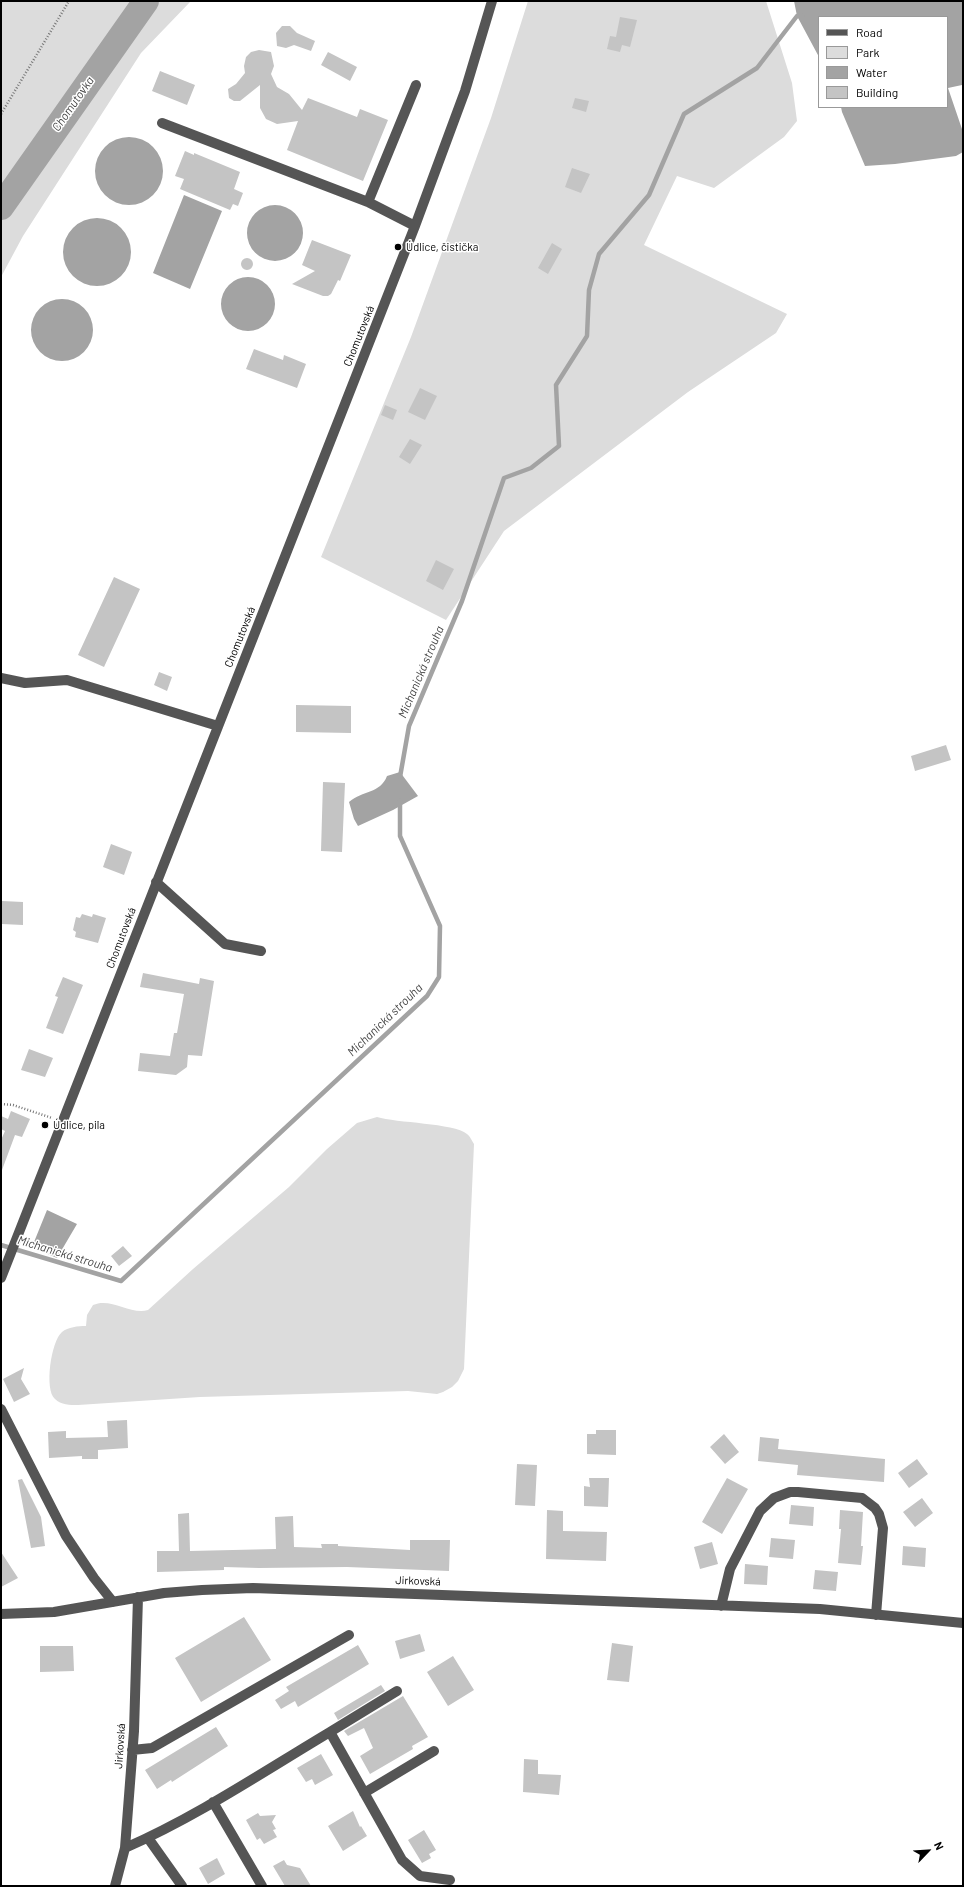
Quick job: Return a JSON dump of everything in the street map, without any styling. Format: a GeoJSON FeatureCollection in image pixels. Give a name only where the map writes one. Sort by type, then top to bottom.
{"type":"FeatureCollection","features":[{"type":"Feature","properties":{"kind":"street","name":"Chomutovská"},"geometry":{"type":"LineString","coordinates":[[1,1278],[415,226],[465,91],[492,1]]}},
{"type":"Feature","properties":{"kind":"street"},"geometry":{"type":"LineString","coordinates":[[368,202],[416,85]]}},
{"type":"Feature","properties":{"kind":"street"},"geometry":{"type":"LineString","coordinates":[[162,123],[368,202],[415,226]]}},
{"type":"Feature","properties":{"kind":"street"},"geometry":{"type":"LineString","coordinates":[[1,678],[25,683],[67,680],[218,726]]}},
{"type":"Feature","properties":{"kind":"street"},"geometry":{"type":"LineString","coordinates":[[156,882],[225,944],[261,952]]}},
{"type":"Feature","properties":{"kind":"street"},"geometry":{"type":"LineString","coordinates":[[1,1409],[66,1536],[94,1578],[113,1602]]}},
{"type":"Feature","properties":{"kind":"street"},"geometry":{"type":"LineString","coordinates":[[721,1606],[725,1585],[733,1562],[760,1511],[774,1498],[782,1494],[798,1492],[858,1497],[869,1503],[879,1514],[883,1528],[876,1615]]}},
{"type":"Feature","properties":{"kind":"street","name":"Jirkovská"},"geometry":{"type":"LineString","coordinates":[[1,1614],[54,1612],[138,1597],[202,1590],[253,1588],[820,1610],[963,1623]]}},
{"type":"Feature","properties":{"kind":"street","name":"Jirkovská"},"geometry":{"type":"LineString","coordinates":[[115,1886],[125,1848],[132,1750],[138,1597]]}},
{"type":"Feature","properties":{"kind":"street"},"geometry":{"type":"LineString","coordinates":[[132,1750],[152,1748],[349,1635]]}},
{"type":"Feature","properties":{"kind":"street"},"geometry":{"type":"LineString","coordinates":[[125,1848],[148,1838],[212,1802],[397,1691]]}},
{"type":"Feature","properties":{"kind":"street"},"geometry":{"type":"LineString","coordinates":[[330,1732],[402,1860],[420,1876],[450,1880]]}},
{"type":"Feature","properties":{"kind":"street"},"geometry":{"type":"LineString","coordinates":[[364,1793],[434,1751]]}},
{"type":"Feature","properties":{"kind":"street"},"geometry":{"type":"LineString","coordinates":[[212,1802],[262,1886]]}},
{"type":"Feature","properties":{"kind":"street"},"geometry":{"type":"LineString","coordinates":[[148,1838],[182,1886]]}},
{"type":"Feature","properties":{"kind":"path"},"geometry":{"type":"LineString","coordinates":[[1,114],[69,1]]}},
{"type":"Feature","properties":{"kind":"path"},"geometry":{"type":"LineString","coordinates":[[1,1104],[13,1105],[62,1121]]}},
{"type":"Feature","properties":{"kind":"green space"},"geometry":{"type":"Polygon","coordinates":[[[1,1],[191,1],[141,53],[23,236],[1,277],[1,1]]]}},
{"type":"Feature","properties":{"kind":"green space"},"geometry":{"type":"Polygon","coordinates":[[[528,1],[766,1],[792,83],[797,121],[784,137],[714,188],[677,176],[644,245],[787,314],[776,333],[688,392],[504,531],[446,620],[321,557],[411,337],[491,118],[528,1]]]}},
{"type":"Feature","properties":{"kind":"green space"},"geometry":{"type":"Polygon","coordinates":[[[377,1117],[438,1125],[460,1130],[470,1137],[474,1144],[464,1369],[458,1381],[452,1387],[437,1394],[408,1391],[200,1397],[78,1405],[63,1404],[55,1399],[50,1386],[50,1366],[58,1337],[64,1330],[86,1326],[87,1315],[93,1305],[100,1303],[114,1304],[134,1310],[148,1310],[193,1269],[289,1187],[327,1149],[357,1123],[377,1117]]]}},
{"type":"Feature","properties":{"kind":"water"},"geometry":{"type":"Polygon","coordinates":[[[794,1],[963,1],[963,87],[962,85],[948,88],[948,16],[818,16],[818,55],[797,16],[794,1]]]}},
{"type":"Feature","properties":{"kind":"water"},"geometry":{"type":"Polygon","coordinates":[[[948,88],[963,132],[963,152],[956,156],[895,164],[865,166],[841,108],[948,108],[948,88]]]}},
{"type":"Feature","properties":{"kind":"water"},"geometry":{"type":"Polygon","coordinates":[[[129,137],[142,140],[153,147],[160,158],[163,171],[160,184],[153,195],[142,202],[129,205],[116,202],[105,195],[98,184],[95,171],[98,158],[105,147],[116,140],[129,137]]]}},
{"type":"Feature","properties":{"kind":"water"},"geometry":{"type":"Polygon","coordinates":[[[184,195],[222,211],[190,289],[153,273],[184,195]]]}},
{"type":"Feature","properties":{"kind":"water"},"geometry":{"type":"Polygon","coordinates":[[[275,205],[286,207],[295,213],[301,222],[303,233],[301,244],[295,253],[286,259],[275,261],[264,259],[255,253],[249,244],[247,233],[249,222],[255,213],[264,207],[275,205]]]}},
{"type":"Feature","properties":{"kind":"water"},"geometry":{"type":"Polygon","coordinates":[[[97,218],[110,221],[121,228],[128,239],[131,252],[128,265],[121,276],[110,283],[97,286],[84,283],[73,276],[66,265],[63,252],[66,239],[73,228],[84,221],[97,218]]]}},
{"type":"Feature","properties":{"kind":"water"},"geometry":{"type":"Polygon","coordinates":[[[243,277],[253,277],[263,281],[271,289],[275,299],[275,309],[271,319],[263,327],[253,331],[243,331],[233,327],[225,319],[221,309],[221,299],[225,289],[233,281],[243,277]]]}},
{"type":"Feature","properties":{"kind":"water"},"geometry":{"type":"Polygon","coordinates":[[[62,299],[79,304],[84,308],[88,313],[93,330],[88,347],[84,352],[79,356],[62,361],[45,356],[40,352],[36,347],[31,330],[36,313],[40,308],[45,304],[62,299]]]}},
{"type":"Feature","properties":{"kind":"water"},"geometry":{"type":"Polygon","coordinates":[[[400,772],[418,796],[393,810],[358,826],[354,819],[349,802],[360,795],[376,789],[384,782],[387,776],[400,772]]]}},
{"type":"Feature","properties":{"kind":"water"},"geometry":{"type":"Polygon","coordinates":[[[47,1210],[77,1224],[57,1258],[32,1247],[47,1210]]]}},
{"type":"Feature","properties":{"kind":"building"},"geometry":{"type":"Polygon","coordinates":[[[620,17],[637,20],[630,47],[622,45],[620,52],[607,49],[610,36],[616,37],[620,17]]]}},
{"type":"Feature","properties":{"kind":"building"},"geometry":{"type":"Polygon","coordinates":[[[282,26],[290,26],[297,33],[315,41],[311,51],[294,45],[286,48],[277,46],[276,33],[282,26]]]}},
{"type":"Feature","properties":{"kind":"building"},"geometry":{"type":"Polygon","coordinates":[[[259,50],[271,52],[274,66],[271,74],[277,87],[289,94],[302,110],[308,98],[357,117],[360,109],[388,120],[363,181],[287,150],[298,121],[277,124],[266,119],[260,108],[260,85],[240,101],[234,101],[229,98],[228,89],[236,84],[245,73],[244,66],[246,57],[251,52],[259,50]]]}},
{"type":"Feature","properties":{"kind":"building"},"geometry":{"type":"Polygon","coordinates":[[[328,52],[357,67],[350,81],[321,65],[328,52]]]}},
{"type":"Feature","properties":{"kind":"building"},"geometry":{"type":"Polygon","coordinates":[[[160,71],[195,85],[187,105],[152,91],[160,71]]]}},
{"type":"Feature","properties":{"kind":"building"},"geometry":{"type":"Polygon","coordinates":[[[575,98],[589,101],[586,112],[572,108],[575,98]]]}},
{"type":"Feature","properties":{"kind":"building"},"geometry":{"type":"Polygon","coordinates":[[[185,151],[194,155],[194,153],[240,172],[234,189],[243,193],[238,206],[233,204],[230,210],[180,189],[184,179],[175,176],[185,151]]]}},
{"type":"Feature","properties":{"kind":"building"},"geometry":{"type":"Polygon","coordinates":[[[572,168],[590,174],[581,193],[565,187],[572,168]]]}},
{"type":"Feature","properties":{"kind":"building"},"geometry":{"type":"Polygon","coordinates":[[[312,240],[351,255],[340,281],[338,280],[331,294],[328,296],[323,296],[292,284],[315,271],[302,265],[312,240]]]}},
{"type":"Feature","properties":{"kind":"building"},"geometry":{"type":"Polygon","coordinates":[[[552,243],[562,249],[548,274],[538,268],[552,243]]]}},
{"type":"Feature","properties":{"kind":"building"},"geometry":{"type":"Polygon","coordinates":[[[247,258],[251,260],[253,264],[251,268],[247,270],[243,268],[241,264],[243,260],[247,258]]]}},
{"type":"Feature","properties":{"kind":"building"},"geometry":{"type":"Polygon","coordinates":[[[254,349],[283,360],[284,355],[306,364],[297,388],[246,369],[254,349]]]}},
{"type":"Feature","properties":{"kind":"building"},"geometry":{"type":"Polygon","coordinates":[[[420,388],[437,396],[425,420],[408,412],[420,388]]]}},
{"type":"Feature","properties":{"kind":"building"},"geometry":{"type":"Polygon","coordinates":[[[385,405],[397,410],[393,420],[381,415],[385,405]]]}},
{"type":"Feature","properties":{"kind":"building"},"geometry":{"type":"Polygon","coordinates":[[[410,439],[422,445],[410,464],[399,457],[410,439]]]}},
{"type":"Feature","properties":{"kind":"building"},"geometry":{"type":"Polygon","coordinates":[[[436,560],[454,569],[443,590],[426,581],[436,560]]]}},
{"type":"Feature","properties":{"kind":"building"},"geometry":{"type":"Polygon","coordinates":[[[114,577],[140,589],[104,667],[78,655],[114,577]]]}},
{"type":"Feature","properties":{"kind":"building"},"geometry":{"type":"Polygon","coordinates":[[[159,672],[172,677],[167,691],[154,685],[159,672]]]}},
{"type":"Feature","properties":{"kind":"building"},"geometry":{"type":"Polygon","coordinates":[[[296,705],[351,706],[351,733],[296,732],[296,705]]]}},
{"type":"Feature","properties":{"kind":"building"},"geometry":{"type":"Polygon","coordinates":[[[946,745],[951,760],[915,771],[911,756],[946,745]]]}},
{"type":"Feature","properties":{"kind":"building"},"geometry":{"type":"Polygon","coordinates":[[[323,782],[345,783],[342,852],[321,851],[323,782]]]}},
{"type":"Feature","properties":{"kind":"building"},"geometry":{"type":"Polygon","coordinates":[[[111,844],[132,852],[124,875],[103,867],[111,844]]]}},
{"type":"Feature","properties":{"kind":"building"},"geometry":{"type":"Polygon","coordinates":[[[2,901],[23,902],[23,925],[2,924],[2,901]]]}},
{"type":"Feature","properties":{"kind":"building"},"geometry":{"type":"Polygon","coordinates":[[[82,914],[92,917],[93,914],[106,918],[98,943],[75,937],[76,932],[73,930],[76,917],[80,918],[82,914]]]}},
{"type":"Feature","properties":{"kind":"building"},"geometry":{"type":"Polygon","coordinates":[[[143,973],[199,984],[200,978],[214,981],[202,1056],[188,1055],[187,1067],[176,1075],[138,1071],[140,1053],[170,1056],[174,1033],[177,1033],[184,994],[140,987],[143,973]]]}},
{"type":"Feature","properties":{"kind":"building"},"geometry":{"type":"Polygon","coordinates":[[[63,977],[83,985],[63,1034],[46,1028],[58,997],[55,996],[63,977]]]}},
{"type":"Feature","properties":{"kind":"building"},"geometry":{"type":"Polygon","coordinates":[[[29,1049],[53,1058],[45,1077],[21,1070],[29,1049]]]}},
{"type":"Feature","properties":{"kind":"building"},"geometry":{"type":"Polygon","coordinates":[[[11,1111],[30,1119],[22,1137],[15,1135],[2,1170],[1,1140],[5,1131],[1,1129],[1,1116],[8,1119],[11,1111]]]}},
{"type":"Feature","properties":{"kind":"building"},"geometry":{"type":"Polygon","coordinates":[[[123,1246],[132,1256],[119,1266],[111,1256],[123,1246]]]}},
{"type":"Feature","properties":{"kind":"building"},"geometry":{"type":"Polygon","coordinates":[[[24,1368],[21,1379],[30,1394],[14,1402],[3,1379],[24,1368]]]}},
{"type":"Feature","properties":{"kind":"building"},"geometry":{"type":"Polygon","coordinates":[[[127,1420],[128,1448],[98,1450],[98,1459],[82,1459],[82,1456],[49,1458],[48,1432],[66,1431],[66,1438],[108,1437],[107,1421],[127,1420]]]}},
{"type":"Feature","properties":{"kind":"building"},"geometry":{"type":"Polygon","coordinates":[[[596,1430],[616,1430],[616,1455],[587,1454],[587,1434],[596,1434],[596,1430]]]}},
{"type":"Feature","properties":{"kind":"building"},"geometry":{"type":"Polygon","coordinates":[[[724,1434],[739,1452],[725,1464],[710,1447],[724,1434]]]}},
{"type":"Feature","properties":{"kind":"building"},"geometry":{"type":"Polygon","coordinates":[[[760,1437],[779,1439],[778,1449],[885,1459],[884,1482],[797,1475],[798,1465],[758,1461],[760,1437]]]}},
{"type":"Feature","properties":{"kind":"building"},"geometry":{"type":"Polygon","coordinates":[[[917,1459],[928,1474],[909,1488],[898,1473],[917,1459]]]}},
{"type":"Feature","properties":{"kind":"building"},"geometry":{"type":"Polygon","coordinates":[[[517,1464],[537,1465],[535,1506],[515,1505],[517,1464]]]}},
{"type":"Feature","properties":{"kind":"building"},"geometry":{"type":"Polygon","coordinates":[[[589,1478],[609,1478],[608,1507],[584,1506],[584,1486],[590,1487],[589,1478]]]}},
{"type":"Feature","properties":{"kind":"building"},"geometry":{"type":"Polygon","coordinates":[[[727,1478],[748,1489],[722,1534],[702,1522],[727,1478]]]}},
{"type":"Feature","properties":{"kind":"building"},"geometry":{"type":"Polygon","coordinates":[[[22,1479],[41,1517],[45,1546],[31,1548],[18,1480],[22,1479]]]}},
{"type":"Feature","properties":{"kind":"building"},"geometry":{"type":"Polygon","coordinates":[[[922,1498],[933,1513],[915,1527],[903,1512],[922,1498]]]}},
{"type":"Feature","properties":{"kind":"building"},"geometry":{"type":"Polygon","coordinates":[[[791,1505],[814,1507],[813,1526],[789,1524],[791,1505]]]}},
{"type":"Feature","properties":{"kind":"building"},"geometry":{"type":"Polygon","coordinates":[[[547,1510],[563,1511],[563,1531],[607,1532],[606,1561],[546,1559],[547,1510]]]}},
{"type":"Feature","properties":{"kind":"building"},"geometry":{"type":"Polygon","coordinates":[[[840,1510],[863,1512],[861,1546],[863,1546],[861,1565],[838,1563],[841,1529],[839,1529],[840,1510]]]}},
{"type":"Feature","properties":{"kind":"building"},"geometry":{"type":"Polygon","coordinates":[[[189,1513],[190,1551],[276,1549],[275,1517],[293,1516],[294,1547],[322,1548],[321,1544],[338,1544],[338,1546],[410,1550],[410,1540],[450,1540],[449,1571],[347,1567],[224,1567],[224,1570],[157,1572],[157,1551],[179,1551],[178,1514],[189,1513]]]}},
{"type":"Feature","properties":{"kind":"building"},"geometry":{"type":"Polygon","coordinates":[[[771,1538],[795,1540],[793,1559],[769,1557],[771,1538]]]}},
{"type":"Feature","properties":{"kind":"building"},"geometry":{"type":"Polygon","coordinates":[[[712,1542],[718,1564],[700,1569],[694,1547],[712,1542]]]}},
{"type":"Feature","properties":{"kind":"building"},"geometry":{"type":"Polygon","coordinates":[[[903,1546],[926,1548],[925,1567],[902,1565],[903,1546]]]}},
{"type":"Feature","properties":{"kind":"building"},"geometry":{"type":"Polygon","coordinates":[[[1,1552],[18,1578],[1,1587],[1,1552]]]}},
{"type":"Feature","properties":{"kind":"building"},"geometry":{"type":"Polygon","coordinates":[[[745,1564],[768,1566],[767,1585],[744,1584],[745,1564]]]}},
{"type":"Feature","properties":{"kind":"building"},"geometry":{"type":"Polygon","coordinates":[[[815,1570],[838,1572],[836,1591],[813,1589],[815,1570]]]}},
{"type":"Feature","properties":{"kind":"building"},"geometry":{"type":"Polygon","coordinates":[[[244,1617],[271,1660],[201,1702],[175,1658],[244,1617]]]}},
{"type":"Feature","properties":{"kind":"building"},"geometry":{"type":"Polygon","coordinates":[[[420,1634],[425,1651],[400,1659],[395,1641],[420,1634]]]}},
{"type":"Feature","properties":{"kind":"building"},"geometry":{"type":"Polygon","coordinates":[[[612,1643],[633,1646],[629,1682],[607,1680],[612,1643]]]}},
{"type":"Feature","properties":{"kind":"building"},"geometry":{"type":"Polygon","coordinates":[[[358,1645],[369,1664],[298,1707],[295,1701],[281,1709],[275,1700],[289,1691],[286,1687],[358,1645]]]}},
{"type":"Feature","properties":{"kind":"building"},"geometry":{"type":"Polygon","coordinates":[[[40,1646],[73,1646],[74,1671],[40,1672],[40,1646]]]}},
{"type":"Feature","properties":{"kind":"building"},"geometry":{"type":"Polygon","coordinates":[[[453,1656],[474,1690],[448,1706],[427,1672],[453,1656]]]}},
{"type":"Feature","properties":{"kind":"building"},"geometry":{"type":"Polygon","coordinates":[[[381,1685],[385,1691],[338,1720],[334,1713],[381,1685]]]}},
{"type":"Feature","properties":{"kind":"building"},"geometry":{"type":"Polygon","coordinates":[[[403,1696],[428,1737],[412,1746],[413,1749],[370,1774],[360,1756],[373,1748],[364,1728],[348,1736],[344,1731],[403,1696]]]}},
{"type":"Feature","properties":{"kind":"building"},"geometry":{"type":"Polygon","coordinates":[[[216,1727],[228,1746],[172,1782],[171,1780],[157,1789],[145,1770],[216,1727]]]}},
{"type":"Feature","properties":{"kind":"building"},"geometry":{"type":"Polygon","coordinates":[[[321,1754],[333,1775],[315,1785],[312,1779],[306,1782],[297,1768],[321,1754]]]}},
{"type":"Feature","properties":{"kind":"building"},"geometry":{"type":"Polygon","coordinates":[[[524,1759],[538,1760],[538,1774],[561,1775],[559,1795],[523,1792],[524,1759]]]}},
{"type":"Feature","properties":{"kind":"building"},"geometry":{"type":"Polygon","coordinates":[[[353,1811],[360,1827],[361,1826],[367,1836],[343,1851],[328,1826],[353,1811]]]}},
{"type":"Feature","properties":{"kind":"building"},"geometry":{"type":"Polygon","coordinates":[[[258,1813],[260,1816],[276,1815],[272,1822],[276,1829],[273,1830],[277,1837],[264,1844],[260,1838],[257,1840],[246,1820],[258,1813]]]}},
{"type":"Feature","properties":{"kind":"building"},"geometry":{"type":"Polygon","coordinates":[[[424,1830],[436,1850],[429,1854],[431,1858],[422,1863],[408,1840],[424,1830]]]}},
{"type":"Feature","properties":{"kind":"building"},"geometry":{"type":"Polygon","coordinates":[[[217,1858],[225,1874],[208,1884],[199,1868],[217,1858]]]}},
{"type":"Feature","properties":{"kind":"building"},"geometry":{"type":"Polygon","coordinates":[[[284,1860],[287,1865],[300,1868],[311,1886],[285,1886],[273,1866],[284,1860]]]}},
{"type":"Feature","properties":{"kind":"waterway","name":"Chomutovka"},"geometry":{"type":"LineString","coordinates":[[1,207],[146,1]]}},
{"type":"Feature","properties":{"kind":"waterway","name":"Michanická strouha"},"geometry":{"type":"LineString","coordinates":[[400,777],[409,726],[462,601],[504,478],[531,468],[559,446],[556,385],[587,336],[589,290],[599,254],[649,195],[684,114],[757,68],[797,16],[802,16]]}},
{"type":"Feature","properties":{"kind":"waterway","name":"Michanická strouha"},"geometry":{"type":"LineString","coordinates":[[1,1245],[121,1281],[427,996],[439,977],[440,926],[400,836],[400,801]]}},
{"type":"Feature","properties":{"kind":"place","name":"Údlice, čistička"},"geometry":{"type":"Point","coordinates":[398,247]}},
{"type":"Feature","properties":{"kind":"place","name":"Údlice, pila"},"geometry":{"type":"Point","coordinates":[45,1125]}}]}
